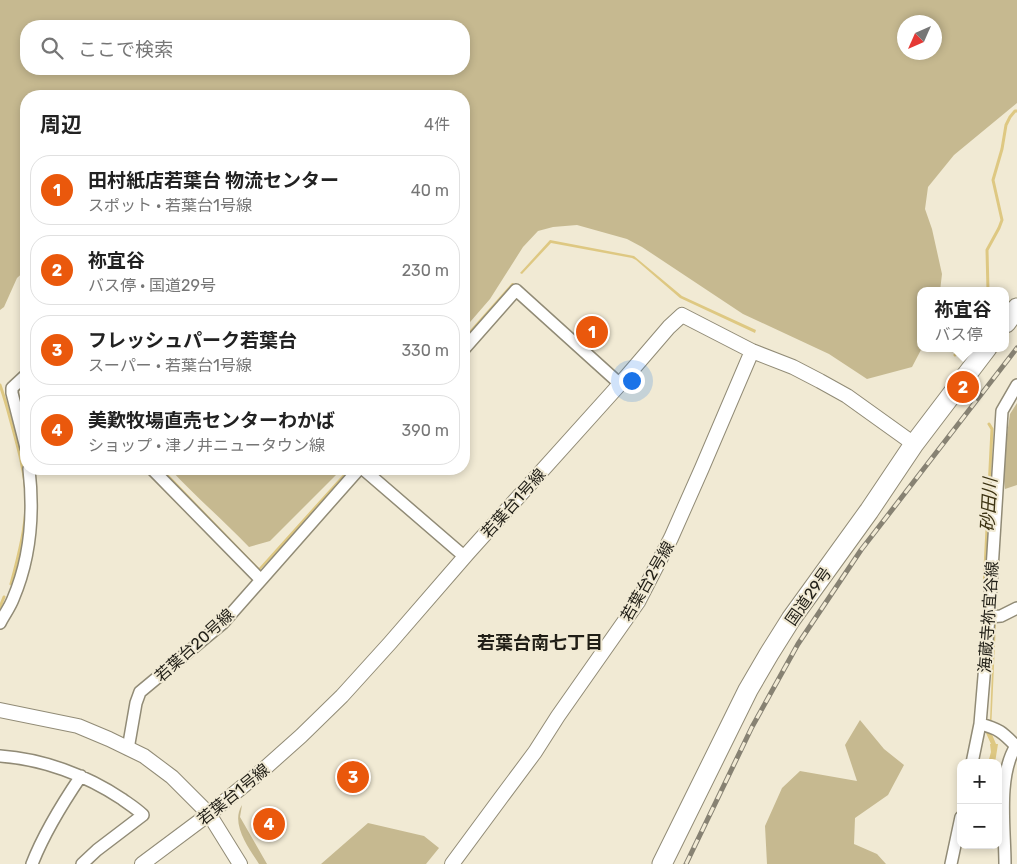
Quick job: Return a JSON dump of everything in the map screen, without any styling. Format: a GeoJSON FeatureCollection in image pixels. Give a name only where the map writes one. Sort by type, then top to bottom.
{"type":"FeatureCollection","features":[{"type":"Feature","properties":{"kind":"highway"},"geometry":{"type":"LineString","coordinates":[[1009,319],[1017,308]]}},
{"type":"Feature","properties":{"kind":"highway","name":"国道29号"},"geometry":{"type":"LineString","coordinates":[[662,864],[748,690],[791,619],[869,511],[914,444],[984,352]]}},
{"type":"Feature","properties":{"kind":"street"},"geometry":{"type":"LineString","coordinates":[[470,342],[516,290],[620,384]]}},
{"type":"Feature","properties":{"kind":"street","name":"若葉台1号線"},"geometry":{"type":"LineString","coordinates":[[142,864],[209,814],[264,769],[342,696],[620,384],[669,326],[682,315],[752,351],[793,367],[840,393],[914,444]]}},
{"type":"Feature","properties":{"kind":"street","name":"若葉台2号線"},"geometry":{"type":"LineString","coordinates":[[452,864],[535,752],[638,602],[671,538],[752,351]]}},
{"type":"Feature","properties":{"kind":"street"},"geometry":{"type":"LineString","coordinates":[[20,381],[12,388],[12,393],[20,424]]}},
{"type":"Feature","properties":{"kind":"street","name":"海蔵寺祢宜谷線"},"geometry":{"type":"LineString","coordinates":[[973,759],[980,724],[1002,411],[1017,385]]}},
{"type":"Feature","properties":{"kind":"street"},"geometry":{"type":"LineString","coordinates":[[0,622],[13,599],[26,560],[31,524],[30,475]]}},
{"type":"Feature","properties":{"kind":"street"},"geometry":{"type":"LineString","coordinates":[[158,475],[261,580]]}},
{"type":"Feature","properties":{"kind":"street","name":"若葉台20号線"},"geometry":{"type":"LineString","coordinates":[[128,749],[136,703],[140,692],[223,623],[354,475]]}},
{"type":"Feature","properties":{"kind":"street"},"geometry":{"type":"LineString","coordinates":[[370,475],[465,557]]}},
{"type":"Feature","properties":{"kind":"street"},"geometry":{"type":"LineString","coordinates":[[988,617],[1001,616],[1017,608]]}},
{"type":"Feature","properties":{"kind":"street"},"geometry":{"type":"LineString","coordinates":[[0,710],[78,726],[144,756],[172,778],[209,814],[240,864]]}},
{"type":"Feature","properties":{"kind":"street"},"geometry":{"type":"LineString","coordinates":[[980,724],[994,727],[1001,731],[1017,746],[1009,761],[1004,791],[1005,864]]}},
{"type":"Feature","properties":{"kind":"street"},"geometry":{"type":"LineString","coordinates":[[1,758],[26,758],[80,776],[106,788],[143,815],[97,850],[82,864]]}},
{"type":"Feature","properties":{"kind":"street"},"geometry":{"type":"LineString","coordinates":[[32,864],[55,817],[80,776]]}},
{"type":"Feature","properties":{"kind":"street"},"geometry":{"type":"LineString","coordinates":[[951,864],[957,836]]}},
{"type":"Feature","properties":{"kind":"shaded area"},"geometry":{"type":"Polygon","coordinates":[[[0,0],[1017,0],[1017,103],[954,155],[928,187],[925,209],[932,229],[942,274],[940,287],[917,287],[917,352],[920,352],[912,367],[867,379],[829,354],[743,314],[627,239],[577,225],[553,227],[538,231],[523,247],[490,299],[470,322],[470,90],[20,90],[20,275],[4,307],[0,310],[0,0]]]}},
{"type":"Feature","properties":{"kind":"shaded area"},"geometry":{"type":"Polygon","coordinates":[[[550,240],[634,256],[682,296],[756,330],[755,333],[680,298],[632,258],[551,243],[522,274],[520,273],[550,240]]]}},
{"type":"Feature","properties":{"kind":"shaded area"},"geometry":{"type":"Polygon","coordinates":[[[512,283],[514,283],[470,334],[470,330],[512,283]]]}},
{"type":"Feature","properties":{"kind":"shaded area"},"geometry":{"type":"Polygon","coordinates":[[[1017,403],[1017,485],[1005,489],[1003,470],[1006,441],[1010,414],[1017,403]]]}},
{"type":"Feature","properties":{"kind":"shaded area"},"geometry":{"type":"Polygon","coordinates":[[[165,475],[169,475],[259,568],[343,475],[347,475],[259,571],[165,475]]]}},
{"type":"Feature","properties":{"kind":"shaded area"},"geometry":{"type":"Polygon","coordinates":[[[176,475],[336,475],[270,541],[249,547],[176,475]]]}},
{"type":"Feature","properties":{"kind":"shaded area"},"geometry":{"type":"Polygon","coordinates":[[[994,622],[996,622],[991,732],[996,744],[998,744],[996,759],[989,759],[991,744],[986,733],[990,720],[994,622]]]}},
{"type":"Feature","properties":{"kind":"shaded area"},"geometry":{"type":"Polygon","coordinates":[[[860,720],[884,749],[904,765],[888,795],[855,818],[854,844],[877,854],[886,864],[767,864],[765,826],[782,788],[800,771],[857,781],[845,745],[860,720]]]}},
{"type":"Feature","properties":{"kind":"shaded area"},"geometry":{"type":"Polygon","coordinates":[[[242,805],[240,817],[267,864],[259,864],[242,836],[238,820],[242,805]]]}},
{"type":"Feature","properties":{"kind":"shaded area"},"geometry":{"type":"Polygon","coordinates":[[[368,823],[424,836],[439,848],[426,864],[321,864],[368,823]]]}},
{"type":"Feature","properties":{"kind":"waterway","name":"砂田川"},"geometry":{"type":"LineString","coordinates":[[988,287],[987,250],[1002,220],[993,180],[1002,149],[1006,125],[1010,117],[1017,111]]}},
{"type":"Feature","properties":{"kind":"waterway"},"geometry":{"type":"LineString","coordinates":[[0,385],[20,457]]}},
{"type":"Feature","properties":{"kind":"waterway","name":"砂田川"},"geometry":{"type":"LineString","coordinates":[[984,588],[992,429],[989,424]]}},
{"type":"Feature","properties":{"kind":"waterway"},"geometry":{"type":"LineString","coordinates":[[11,584],[24,530],[26,497],[24,475]]}},
{"type":"Feature","properties":{"kind":"waterway"},"geometry":{"type":"LineString","coordinates":[[0,607],[4,597]]}},
{"type":"Feature","properties":{"kind":"railway"},"geometry":{"type":"LineString","coordinates":[[686,864],[752,727],[798,644],[861,550],[1017,348]]}},
{"type":"Feature","properties":{"kind":"place","name":"田村紙店若葉台 物流センター"},"geometry":{"type":"Point","coordinates":[592,332]}},
{"type":"Feature","properties":{"kind":"place","name":"祢宜谷"},"geometry":{"type":"Point","coordinates":[963,387]}},
{"type":"Feature","properties":{"kind":"place","name":"フレッシュパーク若葉台"},"geometry":{"type":"Point","coordinates":[353,777]}},
{"type":"Feature","properties":{"kind":"place","name":"美歎牧場直売センターわかば"},"geometry":{"type":"Point","coordinates":[269,824]}},
{"type":"Feature","properties":{"kind":"district","name":"若葉台南七丁目"},"geometry":{"type":"Point","coordinates":[540,643]}}]}
